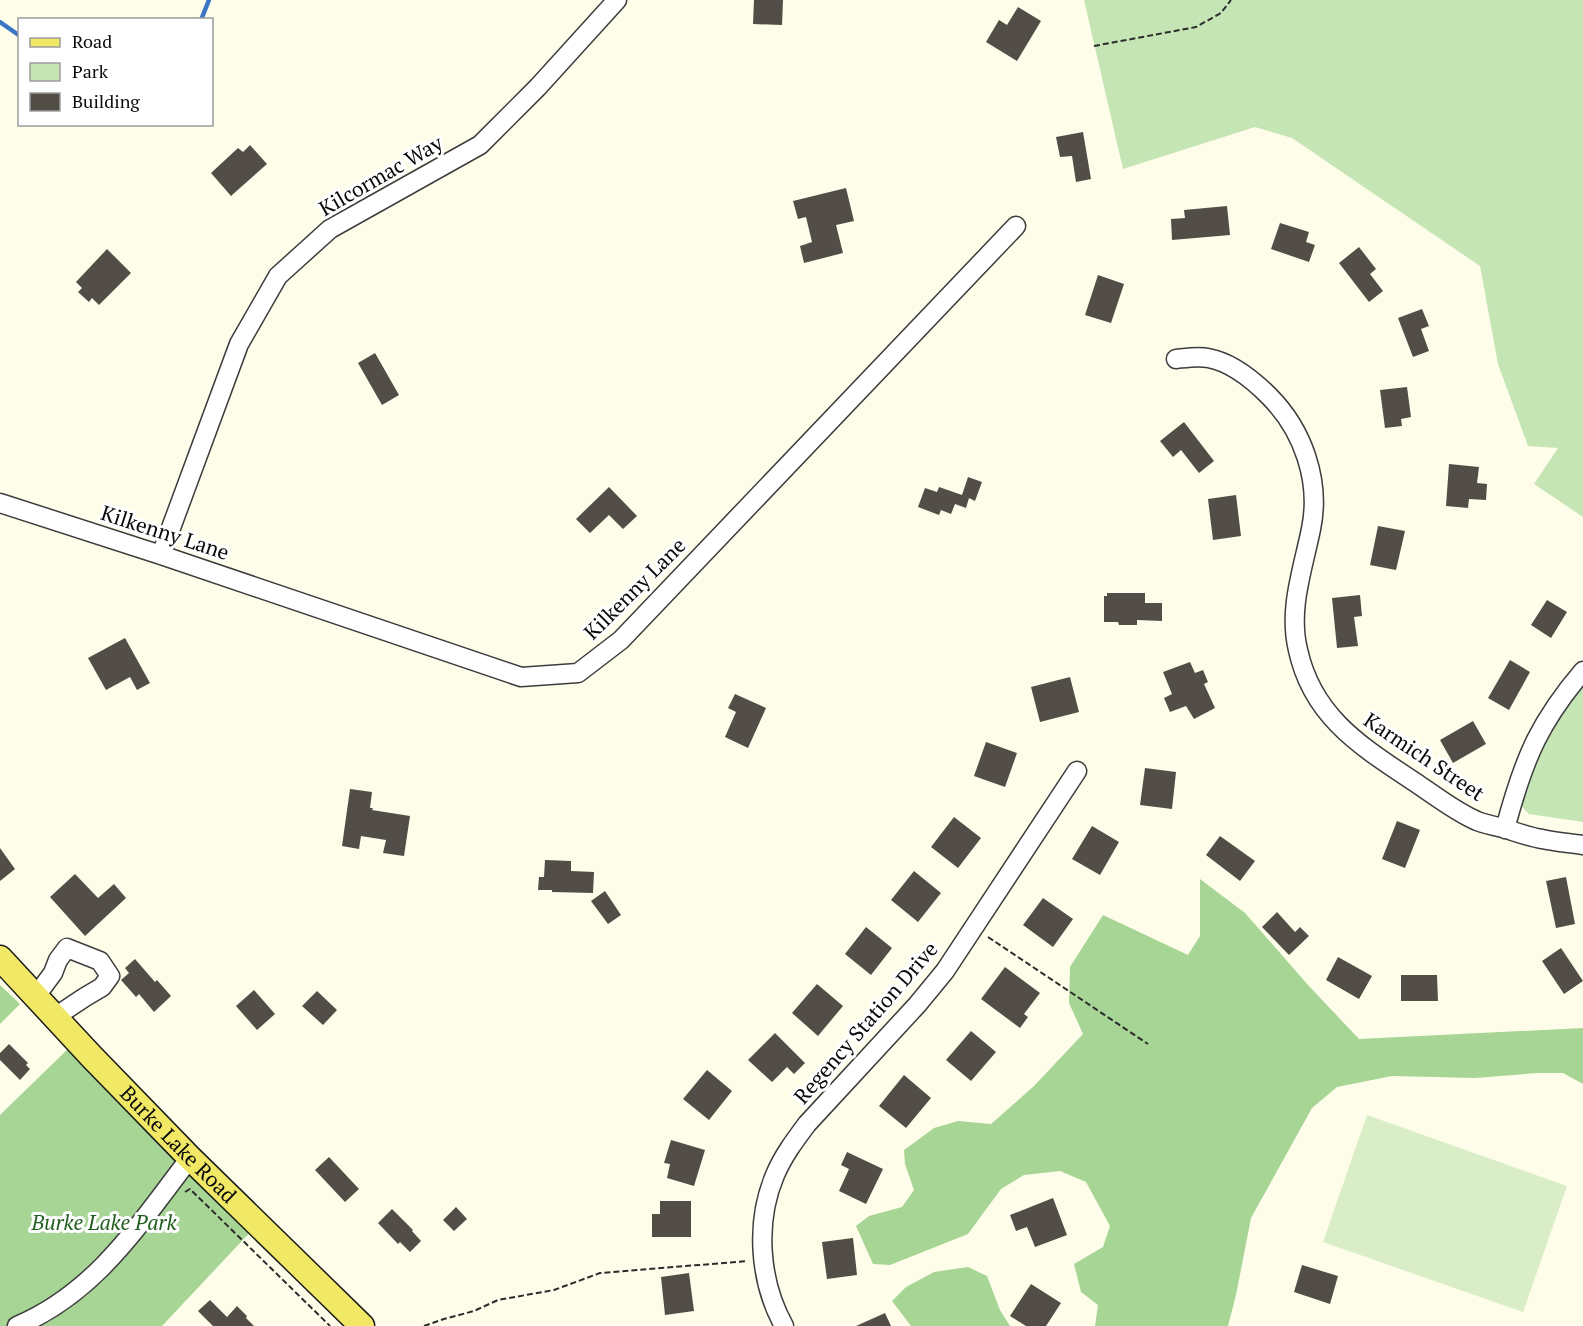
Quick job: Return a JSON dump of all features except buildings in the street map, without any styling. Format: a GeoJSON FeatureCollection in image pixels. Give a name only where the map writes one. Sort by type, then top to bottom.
{"type":"FeatureCollection","features":[{"type":"Feature","properties":{"kind":"main road","name":"Burke Lake Road"},"geometry":{"type":"LineString","coordinates":[[0,958],[190,1158],[362,1326]]}},
{"type":"Feature","properties":{"kind":"street","name":"Kilcormac Way"},"geometry":{"type":"LineString","coordinates":[[161,555],[239,344],[278,276],[330,229],[480,145],[538,87],[617,0]]}},
{"type":"Feature","properties":{"kind":"street","name":"Kilkenny Lane"},"geometry":{"type":"LineString","coordinates":[[0,503],[521,677],[578,673],[627,634],[1016,226]]}},
{"type":"Feature","properties":{"kind":"street","name":"Karmich Street"},"geometry":{"type":"LineString","coordinates":[[1176,359],[1207,358],[1227,364],[1243,374],[1279,406],[1292,424],[1302,444],[1312,476],[1314,508],[1312,527],[1298,586],[1294,628],[1297,650],[1305,675],[1318,700],[1338,725],[1370,752],[1476,820],[1540,839],[1583,845]]}},
{"type":"Feature","properties":{"kind":"street"},"geometry":{"type":"LineString","coordinates":[[1505,829],[1526,761],[1546,723],[1583,670]]}},
{"type":"Feature","properties":{"kind":"street","name":"Regency Station Drive"},"geometry":{"type":"LineString","coordinates":[[784,1326],[773,1303],[763,1260],[765,1210],[780,1164],[792,1143],[807,1124],[917,1005],[945,971],[1077,771]]}},
{"type":"Feature","properties":{"kind":"street"},"geometry":{"type":"LineString","coordinates":[[36,996],[53,973],[66,948],[100,961],[110,976],[102,987],[55,1017]]}},
{"type":"Feature","properties":{"kind":"street"},"geometry":{"type":"LineString","coordinates":[[17,1326],[46,1312],[75,1292],[98,1272],[120,1248],[190,1158]]}},
{"type":"Feature","properties":{"kind":"path"},"geometry":{"type":"LineString","coordinates":[[1094,46],[1196,27],[1221,13],[1231,0]]}},
{"type":"Feature","properties":{"kind":"path"},"geometry":{"type":"LineString","coordinates":[[974,928],[1148,1044]]}},
{"type":"Feature","properties":{"kind":"path"},"geometry":{"type":"LineString","coordinates":[[160,1197],[175,1197],[190,1190],[330,1326]]}},
{"type":"Feature","properties":{"kind":"path"},"geometry":{"type":"LineString","coordinates":[[424,1326],[474,1311],[498,1300],[554,1290],[600,1273],[763,1260]]}},
{"type":"Feature","properties":{"kind":"green space"},"geometry":{"type":"Polygon","coordinates":[[[1084,0],[1583,0],[1583,517],[1534,484],[1558,448],[1528,446],[1498,364],[1480,266],[1292,138],[1255,127],[1123,169],[1084,0]]]}},
{"type":"Feature","properties":{"kind":"green space"},"geometry":{"type":"Polygon","coordinates":[[[1583,684],[1583,822],[1529,814],[1521,802],[1537,755],[1549,732],[1583,684]]]}},
{"type":"Feature","properties":{"kind":"green space"},"geometry":{"type":"Polygon","coordinates":[[[1200,879],[1245,913],[1359,1039],[1583,1028],[1583,1084],[1563,1073],[1537,1073],[1475,1078],[1392,1076],[1337,1087],[1312,1108],[1251,1218],[1228,1326],[1095,1326],[1098,1305],[1081,1292],[1074,1264],[1103,1247],[1110,1226],[1086,1182],[1060,1171],[1024,1175],[1001,1189],[968,1234],[890,1265],[873,1264],[856,1226],[869,1216],[902,1207],[914,1190],[905,1164],[904,1150],[934,1128],[958,1121],[991,1124],[1034,1086],[1083,1034],[1069,1003],[1070,967],[1103,915],[1188,955],[1200,936],[1200,879]]]}},
{"type":"Feature","properties":{"kind":"green space"},"geometry":{"type":"Polygon","coordinates":[[[0,985],[20,1004],[0,1024],[0,985]]]}},
{"type":"Feature","properties":{"kind":"green space","name":"Burke Lake Park"},"geometry":{"type":"Polygon","coordinates":[[[72,1045],[256,1226],[162,1326],[0,1326],[0,1115],[72,1045]]]}},
{"type":"Feature","properties":{"kind":"green space"},"geometry":{"type":"Polygon","coordinates":[[[1367,1115],[1567,1186],[1523,1312],[1323,1242],[1367,1115]]]}},
{"type":"Feature","properties":{"kind":"green space"},"geometry":{"type":"Polygon","coordinates":[[[968,1267],[987,1276],[1000,1310],[1010,1326],[911,1326],[892,1301],[906,1287],[934,1272],[968,1267]]]}},
{"type":"Feature","properties":{"kind":"waterway"},"geometry":{"type":"LineString","coordinates":[[202,18],[209,0]]}},
{"type":"Feature","properties":{"kind":"waterway"},"geometry":{"type":"LineString","coordinates":[[0,22],[18,35]]}}]}
